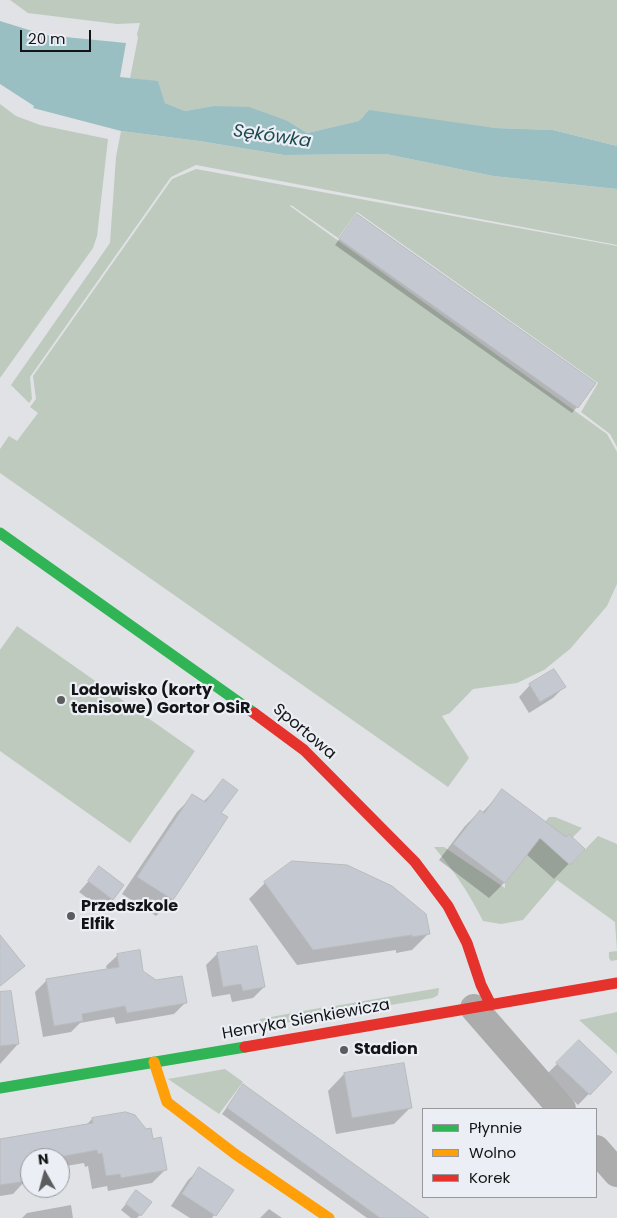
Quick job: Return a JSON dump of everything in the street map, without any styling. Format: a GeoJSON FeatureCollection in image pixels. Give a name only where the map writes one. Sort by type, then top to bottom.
{"type":"FeatureCollection","features":[{"type":"Feature","properties":{"kind":"street","name":"Sportowa"},"geometry":{"type":"LineString","coordinates":[[0,533],[217,685],[304,750],[411,857],[448,906],[473,957],[481,985],[483,1007]]}},
{"type":"Feature","properties":{"kind":"street","name":"Henryka Sienkiewicza"},"geometry":{"type":"LineString","coordinates":[[0,1088],[617,983]]}},
{"type":"Feature","properties":{"kind":"street"},"geometry":{"type":"LineString","coordinates":[[483,1007],[561,1108]]}},
{"type":"Feature","properties":{"kind":"street"},"geometry":{"type":"LineString","coordinates":[[154,1062],[167,1102],[234,1154],[330,1218]]}},
{"type":"Feature","properties":{"kind":"street"},"geometry":{"type":"LineString","coordinates":[[597,1150],[617,1174]]}},
{"type":"Feature","properties":{"kind":"shaded area"},"geometry":{"type":"Polygon","coordinates":[[[10,0],[617,0],[617,146],[553,130],[495,128],[363,116],[360,121],[307,133],[288,121],[213,106],[185,111],[165,103],[158,82],[130,78],[140,23],[117,24],[28,13],[10,0]]]}},
{"type":"Feature","properties":{"kind":"shaded area"},"geometry":{"type":"Polygon","coordinates":[[[0,104],[16,116],[40,125],[108,139],[97,236],[93,248],[0,378],[0,104]]]}},
{"type":"Feature","properties":{"kind":"shaded area"},"geometry":{"type":"Polygon","coordinates":[[[121,131],[284,155],[386,154],[493,176],[617,189],[617,245],[196,165],[171,177],[30,377],[32,399],[29,403],[11,385],[110,243],[116,157],[121,131]]]}},
{"type":"Feature","properties":{"kind":"shaded area"},"geometry":{"type":"Polygon","coordinates":[[[196,169],[617,246],[617,447],[610,434],[581,412],[598,383],[357,212],[338,238],[290,206],[607,434],[617,452],[617,584],[607,606],[570,649],[544,670],[517,683],[473,689],[450,713],[442,716],[469,758],[448,787],[0,473],[0,449],[9,436],[17,441],[38,413],[30,407],[36,399],[33,376],[172,179],[196,169]]]}},
{"type":"Feature","properties":{"kind":"shaded area","name":"Lodowisko (korty tenisowe) Gortor OSiR"},"geometry":{"type":"Polygon","coordinates":[[[17,626],[195,751],[130,843],[0,751],[0,650],[17,626]]]}},
{"type":"Feature","properties":{"kind":"shaded area"},"geometry":{"type":"Polygon","coordinates":[[[549,817],[555,817],[582,828],[572,838],[568,835],[554,850],[570,865],[598,836],[617,844],[617,951],[615,922],[557,880],[523,920],[501,924],[483,921],[461,882],[434,847],[444,847],[505,888],[505,883],[532,848],[527,844],[549,817]]]}},
{"type":"Feature","properties":{"kind":"shaded area"},"geometry":{"type":"Polygon","coordinates":[[[617,951],[617,960],[611,961],[609,952],[617,951]]]}},
{"type":"Feature","properties":{"kind":"shaded area"},"geometry":{"type":"Polygon","coordinates":[[[439,988],[438,995],[433,998],[330,1015],[329,1007],[439,988]]]}},
{"type":"Feature","properties":{"kind":"shaded area"},"geometry":{"type":"Polygon","coordinates":[[[325,1007],[326,1016],[261,1027],[260,1019],[325,1007]]]}},
{"type":"Feature","properties":{"kind":"shaded area"},"geometry":{"type":"Polygon","coordinates":[[[617,1012],[617,1054],[579,1020],[617,1012]]]}},
{"type":"Feature","properties":{"kind":"shaded area"},"geometry":{"type":"Polygon","coordinates":[[[225,1069],[243,1082],[219,1114],[168,1079],[225,1069]]]}},
{"type":"Feature","properties":{"kind":"water","name":"Sękówka"},"geometry":{"type":"Polygon","coordinates":[[[0,21],[45,35],[126,43],[120,77],[158,81],[165,103],[185,111],[213,106],[249,107],[288,121],[307,133],[359,121],[369,110],[495,128],[553,130],[617,146],[617,189],[493,176],[386,154],[284,155],[121,131],[33,108],[34,106],[0,84],[0,21]]]}},
{"type":"Feature","properties":{"kind":"building"},"geometry":{"type":"Polygon","coordinates":[[[357,214],[596,383],[578,408],[339,239],[357,214]]]}},
{"type":"Feature","properties":{"kind":"building"},"geometry":{"type":"Polygon","coordinates":[[[554,669],[566,687],[540,702],[529,684],[554,669]]]}},
{"type":"Feature","properties":{"kind":"building"},"geometry":{"type":"Polygon","coordinates":[[[223,779],[238,790],[221,813],[228,817],[173,900],[137,877],[192,794],[205,802],[223,779]]]}},
{"type":"Feature","properties":{"kind":"building"},"geometry":{"type":"Polygon","coordinates":[[[502,789],[566,837],[569,834],[585,849],[570,865],[540,838],[505,883],[453,844],[480,810],[484,813],[502,789]]]}},
{"type":"Feature","properties":{"kind":"building"},"geometry":{"type":"Polygon","coordinates":[[[292,861],[347,865],[392,886],[426,914],[430,934],[313,950],[264,882],[292,861]]]}},
{"type":"Feature","properties":{"kind":"building"},"geometry":{"type":"Polygon","coordinates":[[[99,866],[124,885],[113,900],[88,881],[99,866]]]}},
{"type":"Feature","properties":{"kind":"building"},"geometry":{"type":"Polygon","coordinates":[[[0,935],[25,966],[0,986],[0,935]]]}},
{"type":"Feature","properties":{"kind":"building"},"geometry":{"type":"Polygon","coordinates":[[[257,946],[265,987],[243,991],[241,984],[223,987],[217,953],[257,946]]]}},
{"type":"Feature","properties":{"kind":"building"},"geometry":{"type":"Polygon","coordinates":[[[140,950],[143,971],[156,980],[182,976],[187,1003],[127,1013],[125,1006],[82,1014],[83,1021],[54,1026],[46,979],[119,967],[117,954],[140,950]]]}},
{"type":"Feature","properties":{"kind":"building"},"geometry":{"type":"Polygon","coordinates":[[[11,991],[19,1044],[0,1046],[0,992],[11,991]]]}},
{"type":"Feature","properties":{"kind":"building"},"geometry":{"type":"Polygon","coordinates":[[[579,1040],[612,1072],[590,1095],[556,1063],[579,1040]]]}},
{"type":"Feature","properties":{"kind":"building"},"geometry":{"type":"Polygon","coordinates":[[[404,1063],[412,1108],[352,1118],[344,1073],[404,1063]]]}},
{"type":"Feature","properties":{"kind":"building"},"geometry":{"type":"Polygon","coordinates":[[[243,1084],[429,1218],[380,1218],[227,1108],[243,1084]]]}},
{"type":"Feature","properties":{"kind":"building"},"geometry":{"type":"Polygon","coordinates":[[[126,1112],[135,1115],[146,1129],[151,1128],[153,1139],[161,1137],[167,1170],[121,1178],[120,1174],[106,1176],[102,1153],[98,1154],[97,1150],[70,1155],[70,1148],[20,1148],[20,1182],[0,1185],[0,1139],[93,1123],[92,1118],[126,1112]]]}},
{"type":"Feature","properties":{"kind":"building"},"geometry":{"type":"Polygon","coordinates":[[[199,1167],[234,1190],[216,1216],[182,1194],[199,1167]]]}},
{"type":"Feature","properties":{"kind":"building"},"geometry":{"type":"Polygon","coordinates":[[[136,1190],[152,1202],[141,1216],[126,1204],[136,1190]]]}},
{"type":"Feature","properties":{"kind":"traffic: fast"},"geometry":{"type":"LineString","coordinates":[[0,533],[254,713]]}},
{"type":"Feature","properties":{"kind":"traffic: fast"},"geometry":{"type":"LineString","coordinates":[[0,1088],[245,1047]]}},
{"type":"Feature","properties":{"kind":"traffic: slow"},"geometry":{"type":"LineString","coordinates":[[154,1062],[167,1102],[235,1154],[329,1218]]}},
{"type":"Feature","properties":{"kind":"traffic: jam"},"geometry":{"type":"LineString","coordinates":[[254,713],[304,750],[415,862],[448,906],[467,943],[481,985],[491,1005]]}},
{"type":"Feature","properties":{"kind":"traffic: jam"},"geometry":{"type":"LineString","coordinates":[[245,1047],[617,983]]}},
{"type":"Feature","properties":{"kind":"place","name":"Lodowisko (korty tenisowe) Gortor OSiR"},"geometry":{"type":"Point","coordinates":[61,700]}},
{"type":"Feature","properties":{"kind":"place","name":"Przedszkole Elfik"},"geometry":{"type":"Point","coordinates":[71,916]}},
{"type":"Feature","properties":{"kind":"place","name":"Stadion"},"geometry":{"type":"Point","coordinates":[344,1050]}}]}
